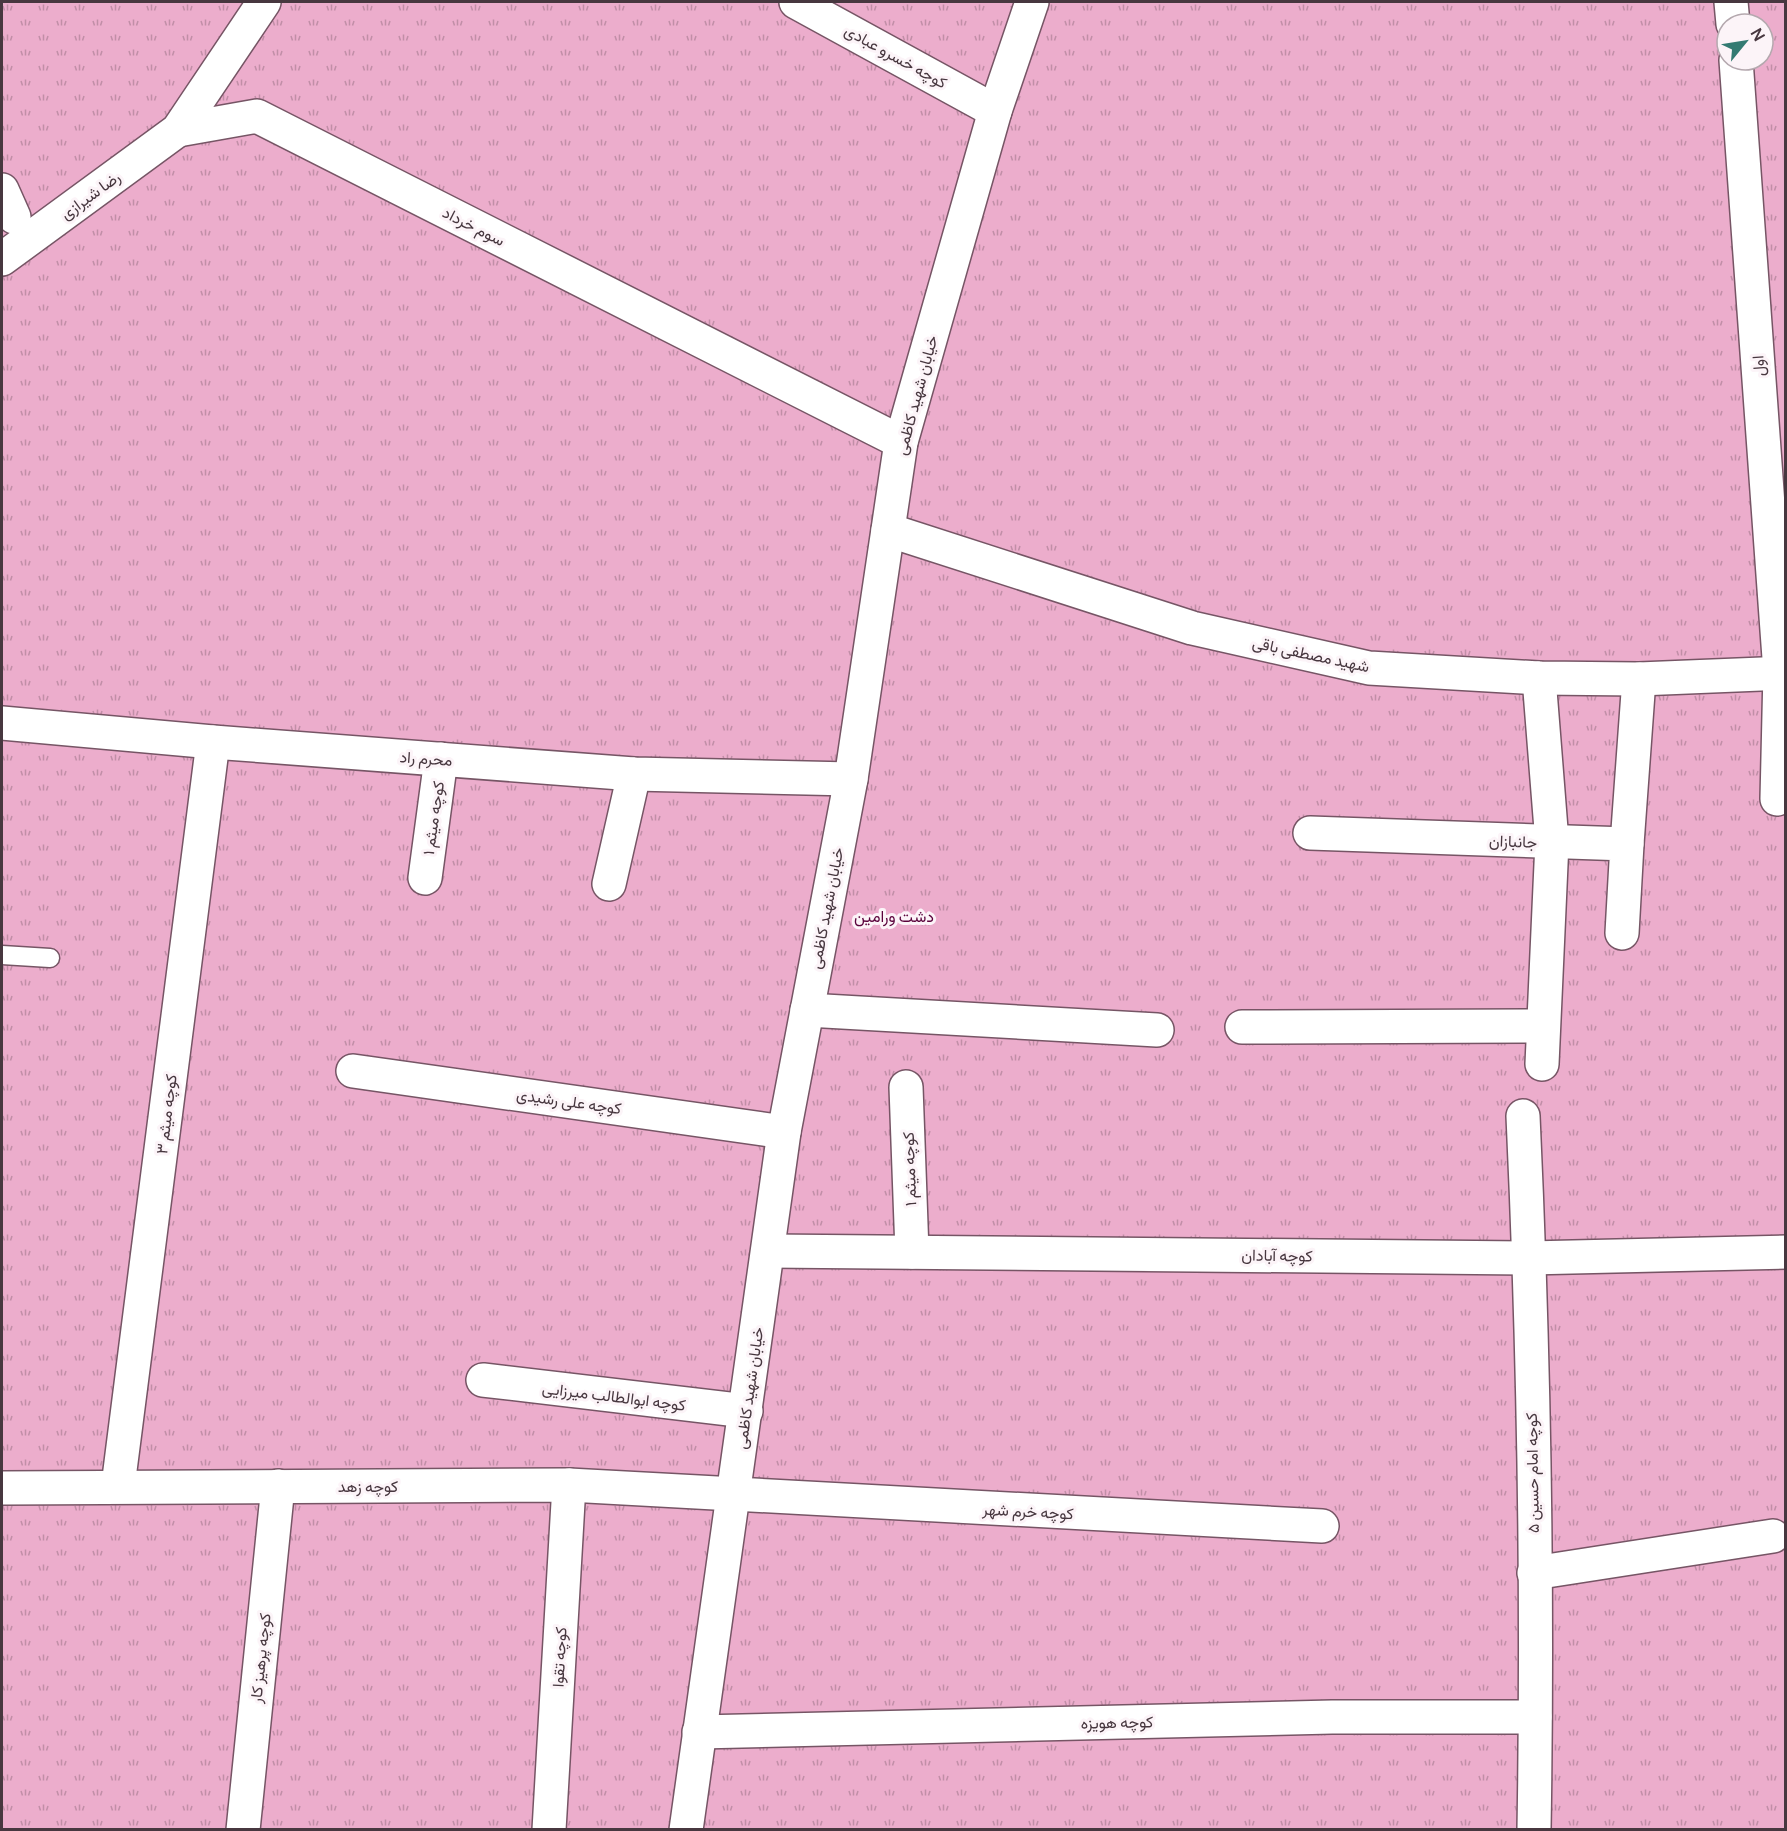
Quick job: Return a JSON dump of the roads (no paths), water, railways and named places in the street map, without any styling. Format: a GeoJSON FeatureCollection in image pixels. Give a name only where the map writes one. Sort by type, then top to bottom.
{"type":"FeatureCollection","features":[{"type":"Feature","properties":{"kind":"street"},"geometry":{"type":"LineString","coordinates":[[178,130],[264,2]]}},
{"type":"Feature","properties":{"kind":"street","name":"کوچه خسرو عبادی"},"geometry":{"type":"LineString","coordinates":[[796,2],[995,111]]}},
{"type":"Feature","properties":{"kind":"street","name":"خیابان شهید کاظمی"},"geometry":{"type":"LineString","coordinates":[[686,1830],[784,1132],[851,779],[901,442],[995,111],[1032,2]]}},
{"type":"Feature","properties":{"kind":"street","name":"اول"},"geometry":{"type":"LineString","coordinates":[[1737,72],[1783,673],[1777,800]]}},
{"type":"Feature","properties":{"kind":"street","name":"سوم خرداد"},"geometry":{"type":"LineString","coordinates":[[178,130],[257,116],[901,442]]}},
{"type":"Feature","properties":{"kind":"street","name":"رضا شیرازی"},"geometry":{"type":"LineString","coordinates":[[2,259],[178,130]]}},
{"type":"Feature","properties":{"kind":"street","name":"شهید مصطفی باقی"},"geometry":{"type":"LineString","coordinates":[[888,530],[1192,628],[1369,668],[1539,678],[1639,679],[1783,673]]}},
{"type":"Feature","properties":{"kind":"street"},"geometry":{"type":"LineString","coordinates":[[1539,678],[1552,842],[1542,1064]]}},
{"type":"Feature","properties":{"kind":"street"},"geometry":{"type":"LineString","coordinates":[[1622,933],[1639,679]]}},
{"type":"Feature","properties":{"kind":"street","name":"محرم راد"},"geometry":{"type":"LineString","coordinates":[[2,723],[213,742],[634,774],[851,779]]}},
{"type":"Feature","properties":{"kind":"street","name":"کوچه میثم ۳"},"geometry":{"type":"LineString","coordinates":[[118,1486],[213,742]]}},
{"type":"Feature","properties":{"kind":"street","name":"کوچه میثم ۱"},"geometry":{"type":"LineString","coordinates":[[425,878],[441,759]]}},
{"type":"Feature","properties":{"kind":"street"},"geometry":{"type":"LineString","coordinates":[[609,884],[634,774]]}},
{"type":"Feature","properties":{"kind":"street","name":"جانبازان"},"geometry":{"type":"LineString","coordinates":[[1310,833],[1627,843]]}},
{"type":"Feature","properties":{"kind":"street"},"geometry":{"type":"LineString","coordinates":[[807,1010],[1157,1030]]}},
{"type":"Feature","properties":{"kind":"street"},"geometry":{"type":"LineString","coordinates":[[1242,1027],[1543,1026]]}},
{"type":"Feature","properties":{"kind":"street","name":"کوچه علی رشیدی"},"geometry":{"type":"LineString","coordinates":[[353,1071],[784,1132]]}},
{"type":"Feature","properties":{"kind":"street","name":"کوچه میثم ۱"},"geometry":{"type":"LineString","coordinates":[[906,1087],[912,1252]]}},
{"type":"Feature","properties":{"kind":"street","name":"کوچه امام حسین ۵"},"geometry":{"type":"LineString","coordinates":[[1523,1116],[1529,1258],[1534,1573],[1534,1830]]}},
{"type":"Feature","properties":{"kind":"street","name":"کوچه آبادان"},"geometry":{"type":"LineString","coordinates":[[768,1251],[1529,1258],[1785,1252]]}},
{"type":"Feature","properties":{"kind":"street","name":"کوچه ابوالطالب میرزایی"},"geometry":{"type":"LineString","coordinates":[[483,1380],[746,1411]]}},
{"type":"Feature","properties":{"kind":"street","name":"کوچه زهد"},"geometry":{"type":"LineString","coordinates":[[2,1488],[569,1485],[734,1496]]}},
{"type":"Feature","properties":{"kind":"street","name":"کوچه تقوا"},"geometry":{"type":"LineString","coordinates":[[549,1830],[569,1485]]}},
{"type":"Feature","properties":{"kind":"street","name":"کوچه پرهیز کار"},"geometry":{"type":"LineString","coordinates":[[243,1830],[278,1486]]}},
{"type":"Feature","properties":{"kind":"street","name":"کوچه خرم شهر"},"geometry":{"type":"LineString","coordinates":[[734,1496],[1322,1526]]}},
{"type":"Feature","properties":{"kind":"street"},"geometry":{"type":"LineString","coordinates":[[1534,1573],[1773,1536]]}},
{"type":"Feature","properties":{"kind":"street","name":"کوچه هویزه"},"geometry":{"type":"LineString","coordinates":[[699,1732],[1332,1717],[1535,1717]]}},
{"type":"Feature","properties":{"kind":"lane"},"geometry":{"type":"LineString","coordinates":[[2,955],[50,958]]}},
{"type":"Feature","properties":{"kind":"park label","name":"دشت ورامین"},"geometry":{"type":"Point","coordinates":[894,916]}}]}
